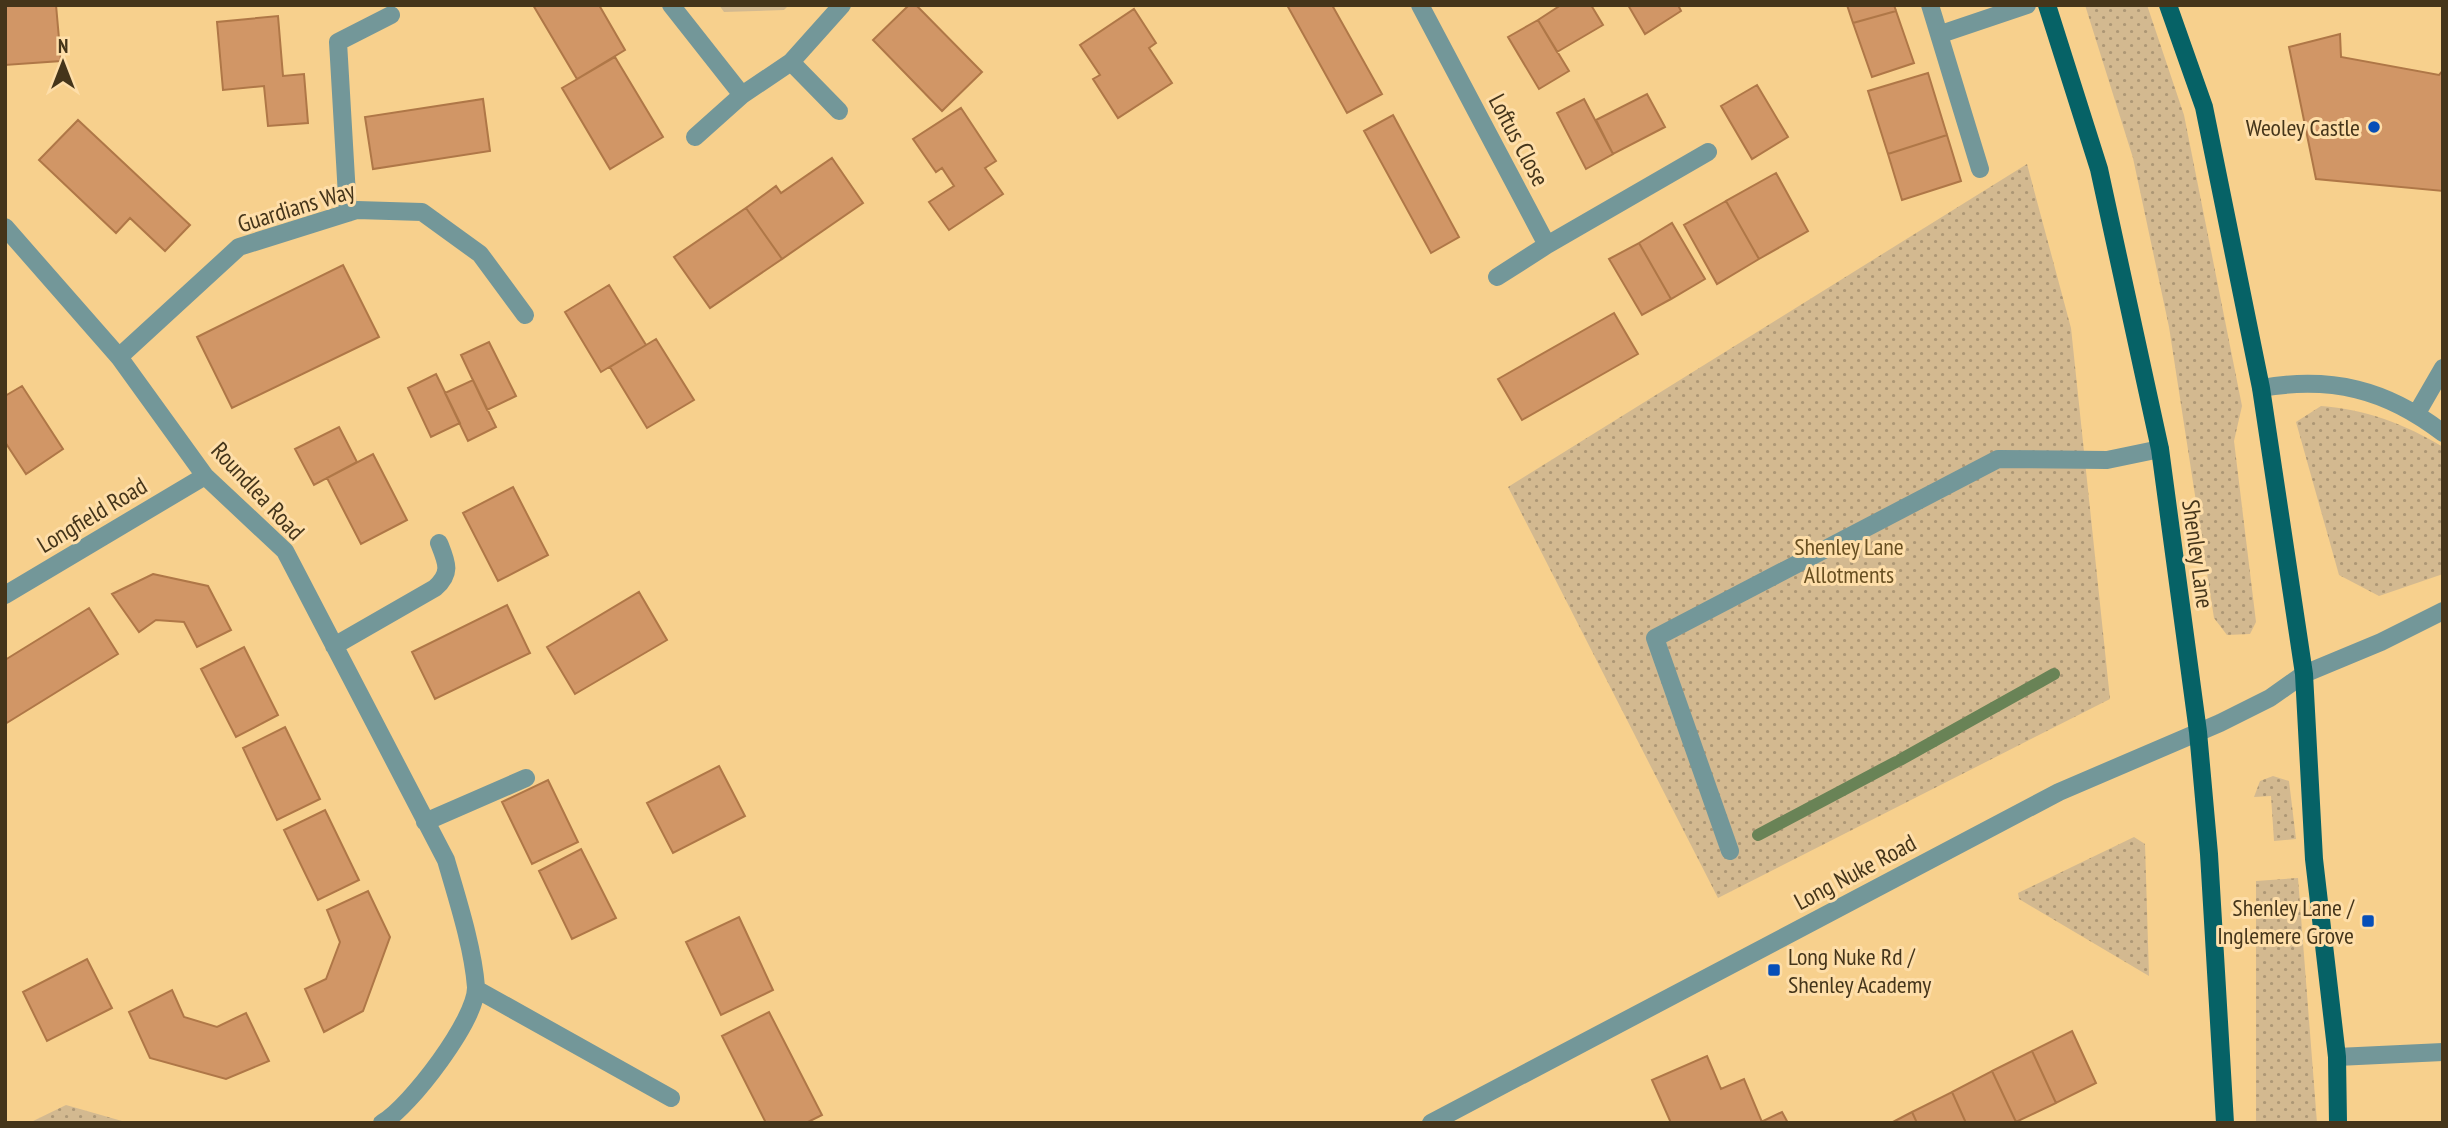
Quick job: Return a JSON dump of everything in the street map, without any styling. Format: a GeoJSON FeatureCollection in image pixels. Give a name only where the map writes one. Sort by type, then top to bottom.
{"type":"FeatureCollection","features":[{"type":"Feature","properties":{"kind":"main road","name":"Shenley Lane"},"geometry":{"type":"LineString","coordinates":[[2047,5],[2099,169],[2160,449],[2198,732],[2209,854],[2225,1123]]}},
{"type":"Feature","properties":{"kind":"main road"},"geometry":{"type":"LineString","coordinates":[[2168,5],[2204,107],[2261,388],[2304,674],[2314,859],[2337,1057],[2338,1123]]}},
{"type":"Feature","properties":{"kind":"street"},"geometry":{"type":"LineString","coordinates":[[695,138],[742,95],[791,62],[842,5]]}},
{"type":"Feature","properties":{"kind":"street","name":"Loftus Close"},"geometry":{"type":"LineString","coordinates":[[1420,5],[1547,244]]}},
{"type":"Feature","properties":{"kind":"street"},"geometry":{"type":"LineString","coordinates":[[1930,5],[1980,169]]}},
{"type":"Feature","properties":{"kind":"street"},"geometry":{"type":"LineString","coordinates":[[1941,34],[2027,5]]}},
{"type":"Feature","properties":{"kind":"street"},"geometry":{"type":"LineString","coordinates":[[671,6],[742,95]]}},
{"type":"Feature","properties":{"kind":"street"},"geometry":{"type":"LineString","coordinates":[[348,213],[338,42],[391,15]]}},
{"type":"Feature","properties":{"kind":"street"},"geometry":{"type":"LineString","coordinates":[[791,62],[839,111]]}},
{"type":"Feature","properties":{"kind":"street"},"geometry":{"type":"LineString","coordinates":[[1497,277],[1547,244],[1708,152]]}},
{"type":"Feature","properties":{"kind":"street","name":"Guardians Way"},"geometry":{"type":"LineString","coordinates":[[119,357],[239,247],[357,210],[422,212],[480,254],[525,316]]}},
{"type":"Feature","properties":{"kind":"street","name":"Roundlea Road"},"geometry":{"type":"LineString","coordinates":[[5,227],[119,357],[205,476],[285,551],[446,860],[459,904],[476,989]]}},
{"type":"Feature","properties":{"kind":"street"},"geometry":{"type":"LineString","coordinates":[[2417,413],[2443,368]]}},
{"type":"Feature","properties":{"kind":"street"},"geometry":{"type":"LineString","coordinates":[[2261,388],[2305,382],[2346,384],[2417,413],[2443,433]]}},
{"type":"Feature","properties":{"kind":"street"},"geometry":{"type":"LineString","coordinates":[[1730,851],[1655,638],[1998,459],[2107,460],[2160,449]]}},
{"type":"Feature","properties":{"kind":"street","name":"Longfield Road"},"geometry":{"type":"LineString","coordinates":[[5,595],[205,476]]}},
{"type":"Feature","properties":{"kind":"street"},"geometry":{"type":"LineString","coordinates":[[334,646],[435,589],[446,579],[448,566],[439,543]]}},
{"type":"Feature","properties":{"kind":"street","name":"Long Nuke Road"},"geometry":{"type":"LineString","coordinates":[[1431,1123],[2059,792],[2198,732],[2270,698],[2304,674],[2381,642],[2443,611]]}},
{"type":"Feature","properties":{"kind":"street"},"geometry":{"type":"LineString","coordinates":[[425,822],[526,778]]}},
{"type":"Feature","properties":{"kind":"street"},"geometry":{"type":"LineString","coordinates":[[382,1123],[434,1071],[466,1020],[476,989],[671,1098]]}},
{"type":"Feature","properties":{"kind":"street"},"geometry":{"type":"LineString","coordinates":[[2337,1057],[2443,1052]]}},
{"type":"Feature","properties":{"kind":"green space"},"geometry":{"type":"Polygon","coordinates":[[[719,5],[789,5],[784,10],[724,12],[719,5]]]}},
{"type":"Feature","properties":{"kind":"green space"},"geometry":{"type":"Polygon","coordinates":[[[2085,5],[2147,5],[2184,115],[2242,406],[2234,441],[2256,622],[2250,634],[2227,635],[2214,618],[2169,327],[2133,158],[2085,5]]]}},
{"type":"Feature","properties":{"kind":"green space","name":"Shenley Lane Allotments"},"geometry":{"type":"Polygon","coordinates":[[[2027,164],[2071,328],[2110,699],[1718,898],[1508,487],[2027,164]]]}},
{"type":"Feature","properties":{"kind":"green space"},"geometry":{"type":"Polygon","coordinates":[[[2321,406],[2353,410],[2384,419],[2443,447],[2443,574],[2379,596],[2339,575],[2296,422],[2321,406]]]}},
{"type":"Feature","properties":{"kind":"green space"},"geometry":{"type":"Polygon","coordinates":[[[2273,776],[2289,781],[2296,839],[2274,841],[2271,796],[2254,797],[2260,781],[2273,776]]]}},
{"type":"Feature","properties":{"kind":"green space"},"geometry":{"type":"Polygon","coordinates":[[[2134,837],[2145,844],[2149,976],[2019,899],[2018,893],[2134,837]]]}},
{"type":"Feature","properties":{"kind":"green space"},"geometry":{"type":"Polygon","coordinates":[[[2298,878],[2317,1123],[2256,1123],[2256,881],[2298,878]]]}},
{"type":"Feature","properties":{"kind":"green space"},"geometry":{"type":"Polygon","coordinates":[[[66,1105],[129,1123],[29,1123],[66,1105]]]}},
{"type":"Feature","properties":{"kind":"building"},"geometry":{"type":"Polygon","coordinates":[[[5,5],[56,5],[61,61],[5,65],[5,5]]]}},
{"type":"Feature","properties":{"kind":"building"},"geometry":{"type":"Polygon","coordinates":[[[533,5],[599,5],[625,50],[577,79],[533,5]]]}},
{"type":"Feature","properties":{"kind":"building"},"geometry":{"type":"Polygon","coordinates":[[[909,5],[916,5],[982,72],[942,111],[873,40],[909,5]]]}},
{"type":"Feature","properties":{"kind":"building"},"geometry":{"type":"Polygon","coordinates":[[[1287,5],[1332,5],[1382,94],[1347,113],[1287,5]]]}},
{"type":"Feature","properties":{"kind":"building"},"geometry":{"type":"Polygon","coordinates":[[[1561,5],[1591,5],[1603,25],[1557,52],[1538,20],[1561,5]]]}},
{"type":"Feature","properties":{"kind":"building"},"geometry":{"type":"Polygon","coordinates":[[[1628,5],[1678,5],[1681,11],[1645,34],[1628,5]]]}},
{"type":"Feature","properties":{"kind":"building"},"geometry":{"type":"Polygon","coordinates":[[[1847,5],[1894,5],[1896,11],[1853,23],[1847,5]]]}},
{"type":"Feature","properties":{"kind":"building"},"geometry":{"type":"Polygon","coordinates":[[[1134,9],[1156,43],[1149,48],[1172,83],[1118,118],[1093,79],[1100,75],[1080,45],[1134,9]]]}},
{"type":"Feature","properties":{"kind":"building"},"geometry":{"type":"Polygon","coordinates":[[[1896,11],[1914,63],[1872,77],[1853,23],[1896,11]]]}},
{"type":"Feature","properties":{"kind":"building"},"geometry":{"type":"Polygon","coordinates":[[[278,16],[283,76],[304,74],[308,123],[268,126],[264,86],[223,90],[217,22],[278,16]]]}},
{"type":"Feature","properties":{"kind":"building"},"geometry":{"type":"Polygon","coordinates":[[[1538,20],[1569,71],[1539,89],[1508,37],[1538,20]]]}},
{"type":"Feature","properties":{"kind":"building","name":"Weoley Castle"},"geometry":{"type":"Polygon","coordinates":[[[2340,34],[2341,57],[2439,75],[2443,70],[2443,191],[2316,179],[2289,47],[2340,34]]]}},
{"type":"Feature","properties":{"kind":"building"},"geometry":{"type":"Polygon","coordinates":[[[615,57],[663,137],[610,169],[562,88],[615,57]]]}},
{"type":"Feature","properties":{"kind":"building"},"geometry":{"type":"Polygon","coordinates":[[[1928,73],[1947,135],[1888,154],[1868,91],[1928,73]]]}},
{"type":"Feature","properties":{"kind":"building"},"geometry":{"type":"Polygon","coordinates":[[[1757,85],[1788,137],[1752,159],[1721,106],[1757,85]]]}},
{"type":"Feature","properties":{"kind":"building"},"geometry":{"type":"Polygon","coordinates":[[[1647,94],[1665,127],[1613,154],[1596,120],[1647,94]]]}},
{"type":"Feature","properties":{"kind":"building"},"geometry":{"type":"Polygon","coordinates":[[[483,99],[490,151],[373,169],[365,117],[483,99]]]}},
{"type":"Feature","properties":{"kind":"building"},"geometry":{"type":"Polygon","coordinates":[[[1584,99],[1613,154],[1586,169],[1557,113],[1584,99]]]}},
{"type":"Feature","properties":{"kind":"building"},"geometry":{"type":"Polygon","coordinates":[[[961,108],[996,161],[985,168],[1003,194],[949,230],[929,202],[954,186],[942,168],[936,172],[913,139],[961,108]]]}},
{"type":"Feature","properties":{"kind":"building"},"geometry":{"type":"Polygon","coordinates":[[[1393,115],[1459,237],[1431,253],[1364,131],[1393,115]]]}},
{"type":"Feature","properties":{"kind":"building"},"geometry":{"type":"Polygon","coordinates":[[[78,120],[190,225],[165,251],[130,218],[116,233],[39,160],[78,120]]]}},
{"type":"Feature","properties":{"kind":"building"},"geometry":{"type":"Polygon","coordinates":[[[1947,135],[1961,181],[1902,200],[1888,154],[1947,135]]]}},
{"type":"Feature","properties":{"kind":"building"},"geometry":{"type":"Polygon","coordinates":[[[832,158],[863,203],[782,259],[746,208],[776,186],[781,193],[832,158]]]}},
{"type":"Feature","properties":{"kind":"building"},"geometry":{"type":"Polygon","coordinates":[[[1776,173],[1808,231],[1759,259],[1726,201],[1776,173]]]}},
{"type":"Feature","properties":{"kind":"building"},"geometry":{"type":"Polygon","coordinates":[[[1726,201],[1759,259],[1717,284],[1684,225],[1726,201]]]}},
{"type":"Feature","properties":{"kind":"building"},"geometry":{"type":"Polygon","coordinates":[[[746,208],[782,259],[710,308],[674,257],[746,208]]]}},
{"type":"Feature","properties":{"kind":"building"},"geometry":{"type":"Polygon","coordinates":[[[1672,223],[1705,279],[1671,299],[1639,243],[1672,223]]]}},
{"type":"Feature","properties":{"kind":"building"},"geometry":{"type":"Polygon","coordinates":[[[1639,243],[1671,299],[1642,315],[1609,259],[1639,243]]]}},
{"type":"Feature","properties":{"kind":"building"},"geometry":{"type":"Polygon","coordinates":[[[343,265],[379,337],[232,408],[197,337],[343,265]]]}},
{"type":"Feature","properties":{"kind":"building"},"geometry":{"type":"Polygon","coordinates":[[[609,285],[646,345],[601,372],[565,312],[609,285]]]}},
{"type":"Feature","properties":{"kind":"building"},"geometry":{"type":"Polygon","coordinates":[[[1614,313],[1638,354],[1522,420],[1498,379],[1614,313]]]}},
{"type":"Feature","properties":{"kind":"building"},"geometry":{"type":"Polygon","coordinates":[[[656,339],[694,400],[647,428],[610,367],[656,339]]]}},
{"type":"Feature","properties":{"kind":"building"},"geometry":{"type":"Polygon","coordinates":[[[489,342],[516,396],[487,410],[461,355],[489,342]]]}},
{"type":"Feature","properties":{"kind":"building"},"geometry":{"type":"Polygon","coordinates":[[[436,374],[460,423],[431,437],[408,388],[436,374]]]}},
{"type":"Feature","properties":{"kind":"building"},"geometry":{"type":"Polygon","coordinates":[[[473,380],[496,427],[468,441],[445,393],[473,380]]]}},
{"type":"Feature","properties":{"kind":"building"},"geometry":{"type":"Polygon","coordinates":[[[22,386],[63,449],[26,474],[5,442],[5,396],[22,386]]]}},
{"type":"Feature","properties":{"kind":"building"},"geometry":{"type":"Polygon","coordinates":[[[339,427],[357,462],[314,485],[295,449],[339,427]]]}},
{"type":"Feature","properties":{"kind":"building"},"geometry":{"type":"Polygon","coordinates":[[[373,454],[407,520],[361,544],[327,478],[373,454]]]}},
{"type":"Feature","properties":{"kind":"building"},"geometry":{"type":"Polygon","coordinates":[[[513,487],[548,555],[498,581],[463,513],[513,487]]]}},
{"type":"Feature","properties":{"kind":"building"},"geometry":{"type":"Polygon","coordinates":[[[153,574],[208,586],[231,630],[197,647],[184,622],[156,620],[139,632],[112,594],[153,574]]]}},
{"type":"Feature","properties":{"kind":"building"},"geometry":{"type":"Polygon","coordinates":[[[639,592],[667,640],[575,694],[547,647],[639,592]]]}},
{"type":"Feature","properties":{"kind":"building"},"geometry":{"type":"Polygon","coordinates":[[[507,605],[530,653],[435,699],[412,652],[507,605]]]}},
{"type":"Feature","properties":{"kind":"building"},"geometry":{"type":"Polygon","coordinates":[[[89,608],[118,654],[5,724],[5,660],[89,608]]]}},
{"type":"Feature","properties":{"kind":"building"},"geometry":{"type":"Polygon","coordinates":[[[244,647],[278,715],[236,737],[201,669],[244,647]]]}},
{"type":"Feature","properties":{"kind":"building"},"geometry":{"type":"Polygon","coordinates":[[[285,727],[320,799],[277,820],[243,748],[285,727]]]}},
{"type":"Feature","properties":{"kind":"building"},"geometry":{"type":"Polygon","coordinates":[[[719,766],[745,816],[673,853],[647,803],[719,766]]]}},
{"type":"Feature","properties":{"kind":"building"},"geometry":{"type":"Polygon","coordinates":[[[548,780],[578,842],[532,864],[502,802],[548,780]]]}},
{"type":"Feature","properties":{"kind":"building"},"geometry":{"type":"Polygon","coordinates":[[[325,810],[359,880],[318,900],[284,830],[325,810]]]}},
{"type":"Feature","properties":{"kind":"building"},"geometry":{"type":"Polygon","coordinates":[[[581,849],[616,918],[572,939],[539,871],[581,849]]]}},
{"type":"Feature","properties":{"kind":"building"},"geometry":{"type":"Polygon","coordinates":[[[368,891],[390,937],[363,1011],[324,1032],[305,989],[326,979],[340,942],[327,910],[368,891]]]}},
{"type":"Feature","properties":{"kind":"building"},"geometry":{"type":"Polygon","coordinates":[[[739,917],[773,990],[721,1015],[686,942],[739,917]]]}},
{"type":"Feature","properties":{"kind":"building"},"geometry":{"type":"Polygon","coordinates":[[[87,959],[112,1008],[47,1041],[23,992],[87,959]]]}},
{"type":"Feature","properties":{"kind":"building"},"geometry":{"type":"Polygon","coordinates":[[[172,990],[184,1017],[217,1027],[246,1013],[269,1061],[226,1079],[150,1058],[129,1012],[172,990]]]}},
{"type":"Feature","properties":{"kind":"building"},"geometry":{"type":"Polygon","coordinates":[[[769,1012],[822,1115],[806,1123],[766,1123],[722,1036],[769,1012]]]}},
{"type":"Feature","properties":{"kind":"building"},"geometry":{"type":"Polygon","coordinates":[[[2072,1031],[2096,1083],[2056,1103],[2032,1051],[2072,1031]]]}},
{"type":"Feature","properties":{"kind":"building"},"geometry":{"type":"Polygon","coordinates":[[[2032,1051],[2056,1103],[2016,1122],[1992,1071],[2032,1051]]]}},
{"type":"Feature","properties":{"kind":"building"},"geometry":{"type":"Polygon","coordinates":[[[1707,1056],[1721,1089],[1744,1079],[1762,1122],[1671,1123],[1652,1080],[1707,1056]]]}},
{"type":"Feature","properties":{"kind":"building"},"geometry":{"type":"Polygon","coordinates":[[[1992,1071],[2016,1122],[1966,1123],[1952,1092],[1992,1071]]]}},
{"type":"Feature","properties":{"kind":"building"},"geometry":{"type":"Polygon","coordinates":[[[1952,1092],[1966,1123],[1917,1123],[1912,1112],[1952,1092]]]}},
{"type":"Feature","properties":{"kind":"building"},"geometry":{"type":"Polygon","coordinates":[[[1782,1112],[1788,1123],[1759,1123],[1782,1112]]]}},
{"type":"Feature","properties":{"kind":"building"},"geometry":{"type":"Polygon","coordinates":[[[1912,1112],[1917,1123],[1891,1123],[1912,1112]]]}},
{"type":"Feature","properties":{"kind":"waterway"},"geometry":{"type":"LineString","coordinates":[[1900,760],[2054,674]]}},
{"type":"Feature","properties":{"kind":"waterway"},"geometry":{"type":"LineString","coordinates":[[1758,835],[1896,762]]}},
{"type":"Feature","properties":{"kind":"place","name":"Weoley Castle"},"geometry":{"type":"Point","coordinates":[2374,127]}},
{"type":"Feature","properties":{"kind":"place","name":"Shenley Lane / Inglemere Grove"},"geometry":{"type":"Point","coordinates":[2368,921]}},
{"type":"Feature","properties":{"kind":"place","name":"Long Nuke Rd / Shenley Academy"},"geometry":{"type":"Point","coordinates":[1774,970]}}]}
